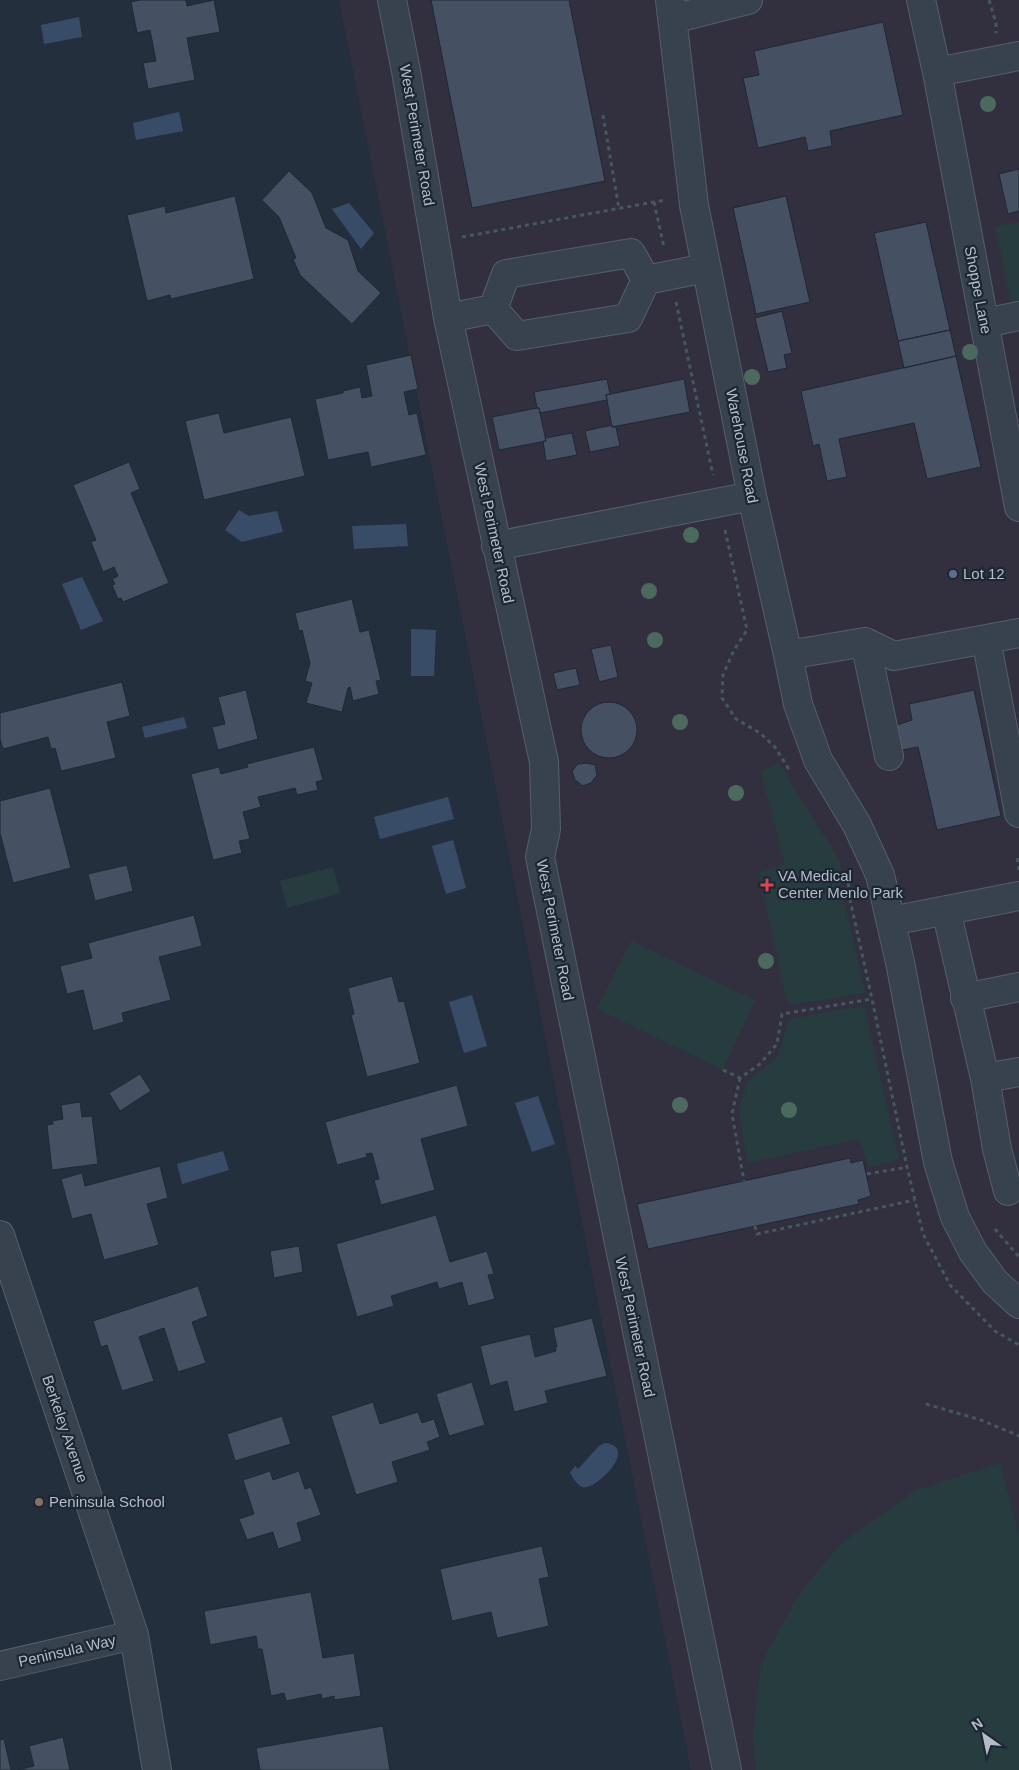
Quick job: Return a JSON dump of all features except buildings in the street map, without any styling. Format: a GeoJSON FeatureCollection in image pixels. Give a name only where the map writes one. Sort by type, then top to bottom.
{"type":"FeatureCollection","features":[{"type":"Feature","properties":{"kind":"street","name":"West Perimeter Road"},"geometry":{"type":"LineString","coordinates":[[392,0],[408,81],[448,318],[544,762],[546,829],[540,857],[541,866],[727,1770]]}},
{"type":"Feature","properties":{"kind":"street"},"geometry":{"type":"LineString","coordinates":[[672,9],[748,0]]}},
{"type":"Feature","properties":{"kind":"street","name":"Shoppe Lane"},"geometry":{"type":"LineString","coordinates":[[921,0],[937,72],[1019,507]]}},
{"type":"Feature","properties":{"kind":"street","name":"Warehouse Road"},"geometry":{"type":"LineString","coordinates":[[672,9],[694,205],[752,496],[798,704],[818,760],[857,825],[880,875],[900,962],[938,1162],[955,1216],[973,1252],[995,1282],[1019,1304]]}},
{"type":"Feature","properties":{"kind":"street"},"geometry":{"type":"LineString","coordinates":[[937,72],[1019,56]]}},
{"type":"Feature","properties":{"kind":"street"},"geometry":{"type":"LineString","coordinates":[[493,309],[506,274],[631,253],[646,280]]}},
{"type":"Feature","properties":{"kind":"street"},"geometry":{"type":"LineString","coordinates":[[646,280],[706,268]]}},
{"type":"Feature","properties":{"kind":"street"},"geometry":{"type":"LineString","coordinates":[[493,309],[517,336],[628,318],[646,280]]}},
{"type":"Feature","properties":{"kind":"street"},"geometry":{"type":"LineString","coordinates":[[448,318],[493,309]]}},
{"type":"Feature","properties":{"kind":"street"},"geometry":{"type":"LineString","coordinates":[[985,323],[1019,316]]}},
{"type":"Feature","properties":{"kind":"street"},"geometry":{"type":"LineString","coordinates":[[496,546],[752,496]]}},
{"type":"Feature","properties":{"kind":"street"},"geometry":{"type":"LineString","coordinates":[[788,655],[865,642],[894,656],[1019,632]]}},
{"type":"Feature","properties":{"kind":"street"},"geometry":{"type":"LineString","coordinates":[[986,639],[1019,814]]}},
{"type":"Feature","properties":{"kind":"street"},"geometry":{"type":"LineString","coordinates":[[865,642],[889,756]]}},
{"type":"Feature","properties":{"kind":"street"},"geometry":{"type":"LineString","coordinates":[[891,921],[1019,896]]}},
{"type":"Feature","properties":{"kind":"street"},"geometry":{"type":"LineString","coordinates":[[946,910],[984,1078],[997,1149],[1008,1191]]}},
{"type":"Feature","properties":{"kind":"street"},"geometry":{"type":"LineString","coordinates":[[965,998],[1019,987]]}},
{"type":"Feature","properties":{"kind":"street"},"geometry":{"type":"LineString","coordinates":[[984,1078],[1019,1072]]}},
{"type":"Feature","properties":{"kind":"street","name":"Berkeley Avenue"},"geometry":{"type":"LineString","coordinates":[[0,1235],[134,1635],[157,1770]]}},
{"type":"Feature","properties":{"kind":"street","name":"Peninsula Way"},"geometry":{"type":"LineString","coordinates":[[0,1666],[134,1635]]}},
{"type":"Feature","properties":{"kind":"path"},"geometry":{"type":"LineString","coordinates":[[989,0],[996,23],[996,39]]}},
{"type":"Feature","properties":{"kind":"path"},"geometry":{"type":"LineString","coordinates":[[602,115],[619,209]]}},
{"type":"Feature","properties":{"kind":"path"},"geometry":{"type":"LineString","coordinates":[[454,239],[668,199]]}},
{"type":"Feature","properties":{"kind":"path"},"geometry":{"type":"LineString","coordinates":[[1019,856],[1016,856],[1019,871]]}},
{"type":"Feature","properties":{"kind":"path"},"geometry":{"type":"LineString","coordinates":[[744,1181],[732,1114],[740,1078],[760,1064],[777,1044],[782,1014],[872,999]]}},
{"type":"Feature","properties":{"kind":"path"},"geometry":{"type":"LineString","coordinates":[[723,1070],[740,1078]]}},
{"type":"Feature","properties":{"kind":"path"},"geometry":{"type":"LineString","coordinates":[[755,1226],[757,1234],[915,1200]]}},
{"type":"Feature","properties":{"kind":"path"},"geometry":{"type":"LineString","coordinates":[[926,1404],[981,1420],[1019,1436]]}},
{"type":"Feature","properties":{"kind":"shaded area","name":"VA Medical Center Menlo Park"},"geometry":{"type":"Polygon","coordinates":[[[339,0],[1019,0],[1019,1770],[691,1770],[339,0]]]}},
{"type":"Feature","properties":{"kind":"green space"},"geometry":{"type":"Polygon","coordinates":[[[1019,222],[1019,301],[1011,302],[995,226],[1019,222]]]}},
{"type":"Feature","properties":{"kind":"green space"},"geometry":{"type":"Polygon","coordinates":[[[779,762],[799,797],[840,860],[841,888],[865,993],[792,1005],[786,999],[759,873],[785,864],[761,772],[779,762]]]}},
{"type":"Feature","properties":{"kind":"green space"},"geometry":{"type":"Polygon","coordinates":[[[333,867],[340,893],[287,908],[280,881],[333,867]]]}},
{"type":"Feature","properties":{"kind":"green space"},"geometry":{"type":"Polygon","coordinates":[[[631,941],[755,1000],[723,1070],[597,1009],[631,941]]]}},
{"type":"Feature","properties":{"kind":"green space"},"geometry":{"type":"Polygon","coordinates":[[[864,1006],[899,1160],[868,1167],[859,1139],[747,1163],[739,1111],[747,1082],[778,1056],[789,1019],[864,1006]]]}},
{"type":"Feature","properties":{"kind":"green space"},"geometry":{"type":"Polygon","coordinates":[[[1000,1463],[1019,1536],[1019,1770],[756,1770],[753,1736],[761,1664],[797,1597],[840,1544],[916,1490],[1000,1463]]]}},
{"type":"Feature","properties":{"kind":"water"},"geometry":{"type":"Polygon","coordinates":[[[79,17],[82,37],[44,44],[41,25],[79,17]]]}},
{"type":"Feature","properties":{"kind":"water"},"geometry":{"type":"Polygon","coordinates":[[[179,112],[183,131],[136,140],[133,123],[179,112]]]}},
{"type":"Feature","properties":{"kind":"water"},"geometry":{"type":"Polygon","coordinates":[[[349,203],[374,233],[361,249],[332,209],[349,203]]]}},
{"type":"Feature","properties":{"kind":"water"},"geometry":{"type":"Polygon","coordinates":[[[239,510],[249,516],[277,511],[283,532],[242,542],[225,530],[239,510]]]}},
{"type":"Feature","properties":{"kind":"water"},"geometry":{"type":"Polygon","coordinates":[[[406,524],[408,546],[354,549],[352,526],[406,524]]]}},
{"type":"Feature","properties":{"kind":"water"},"geometry":{"type":"Polygon","coordinates":[[[82,577],[103,621],[81,630],[62,584],[82,577]]]}},
{"type":"Feature","properties":{"kind":"water"},"geometry":{"type":"Polygon","coordinates":[[[411,629],[436,630],[434,676],[411,676],[411,629]]]}},
{"type":"Feature","properties":{"kind":"water"},"geometry":{"type":"Polygon","coordinates":[[[184,717],[187,728],[145,738],[142,727],[184,717]]]}},
{"type":"Feature","properties":{"kind":"water"},"geometry":{"type":"Polygon","coordinates":[[[448,797],[454,819],[380,839],[374,817],[448,797]]]}},
{"type":"Feature","properties":{"kind":"water"},"geometry":{"type":"Polygon","coordinates":[[[453,840],[466,888],[446,894],[432,846],[453,840]]]}},
{"type":"Feature","properties":{"kind":"water"},"geometry":{"type":"Polygon","coordinates":[[[472,995],[487,1046],[464,1053],[449,1002],[472,995]]]}},
{"type":"Feature","properties":{"kind":"water"},"geometry":{"type":"Polygon","coordinates":[[[538,1096],[555,1144],[532,1152],[515,1103],[538,1096]]]}},
{"type":"Feature","properties":{"kind":"water"},"geometry":{"type":"Polygon","coordinates":[[[223,1151],[229,1170],[182,1184],[177,1164],[223,1151]]]}},
{"type":"Feature","properties":{"kind":"water"},"geometry":{"type":"Polygon","coordinates":[[[605,1443],[615,1446],[618,1452],[617,1460],[612,1468],[596,1482],[589,1486],[581,1486],[570,1473],[575,1466],[578,1469],[599,1446],[605,1443]]]}},
{"type":"Feature","properties":{"kind":"place","name":"Lot 12"},"geometry":{"type":"Point","coordinates":[953,574]}},
{"type":"Feature","properties":{"kind":"place","name":"VA Medical Center Menlo Park"},"geometry":{"type":"Point","coordinates":[767,885]}},
{"type":"Feature","properties":{"kind":"place","name":"Peninsula School"},"geometry":{"type":"Point","coordinates":[39,1502]}}]}
